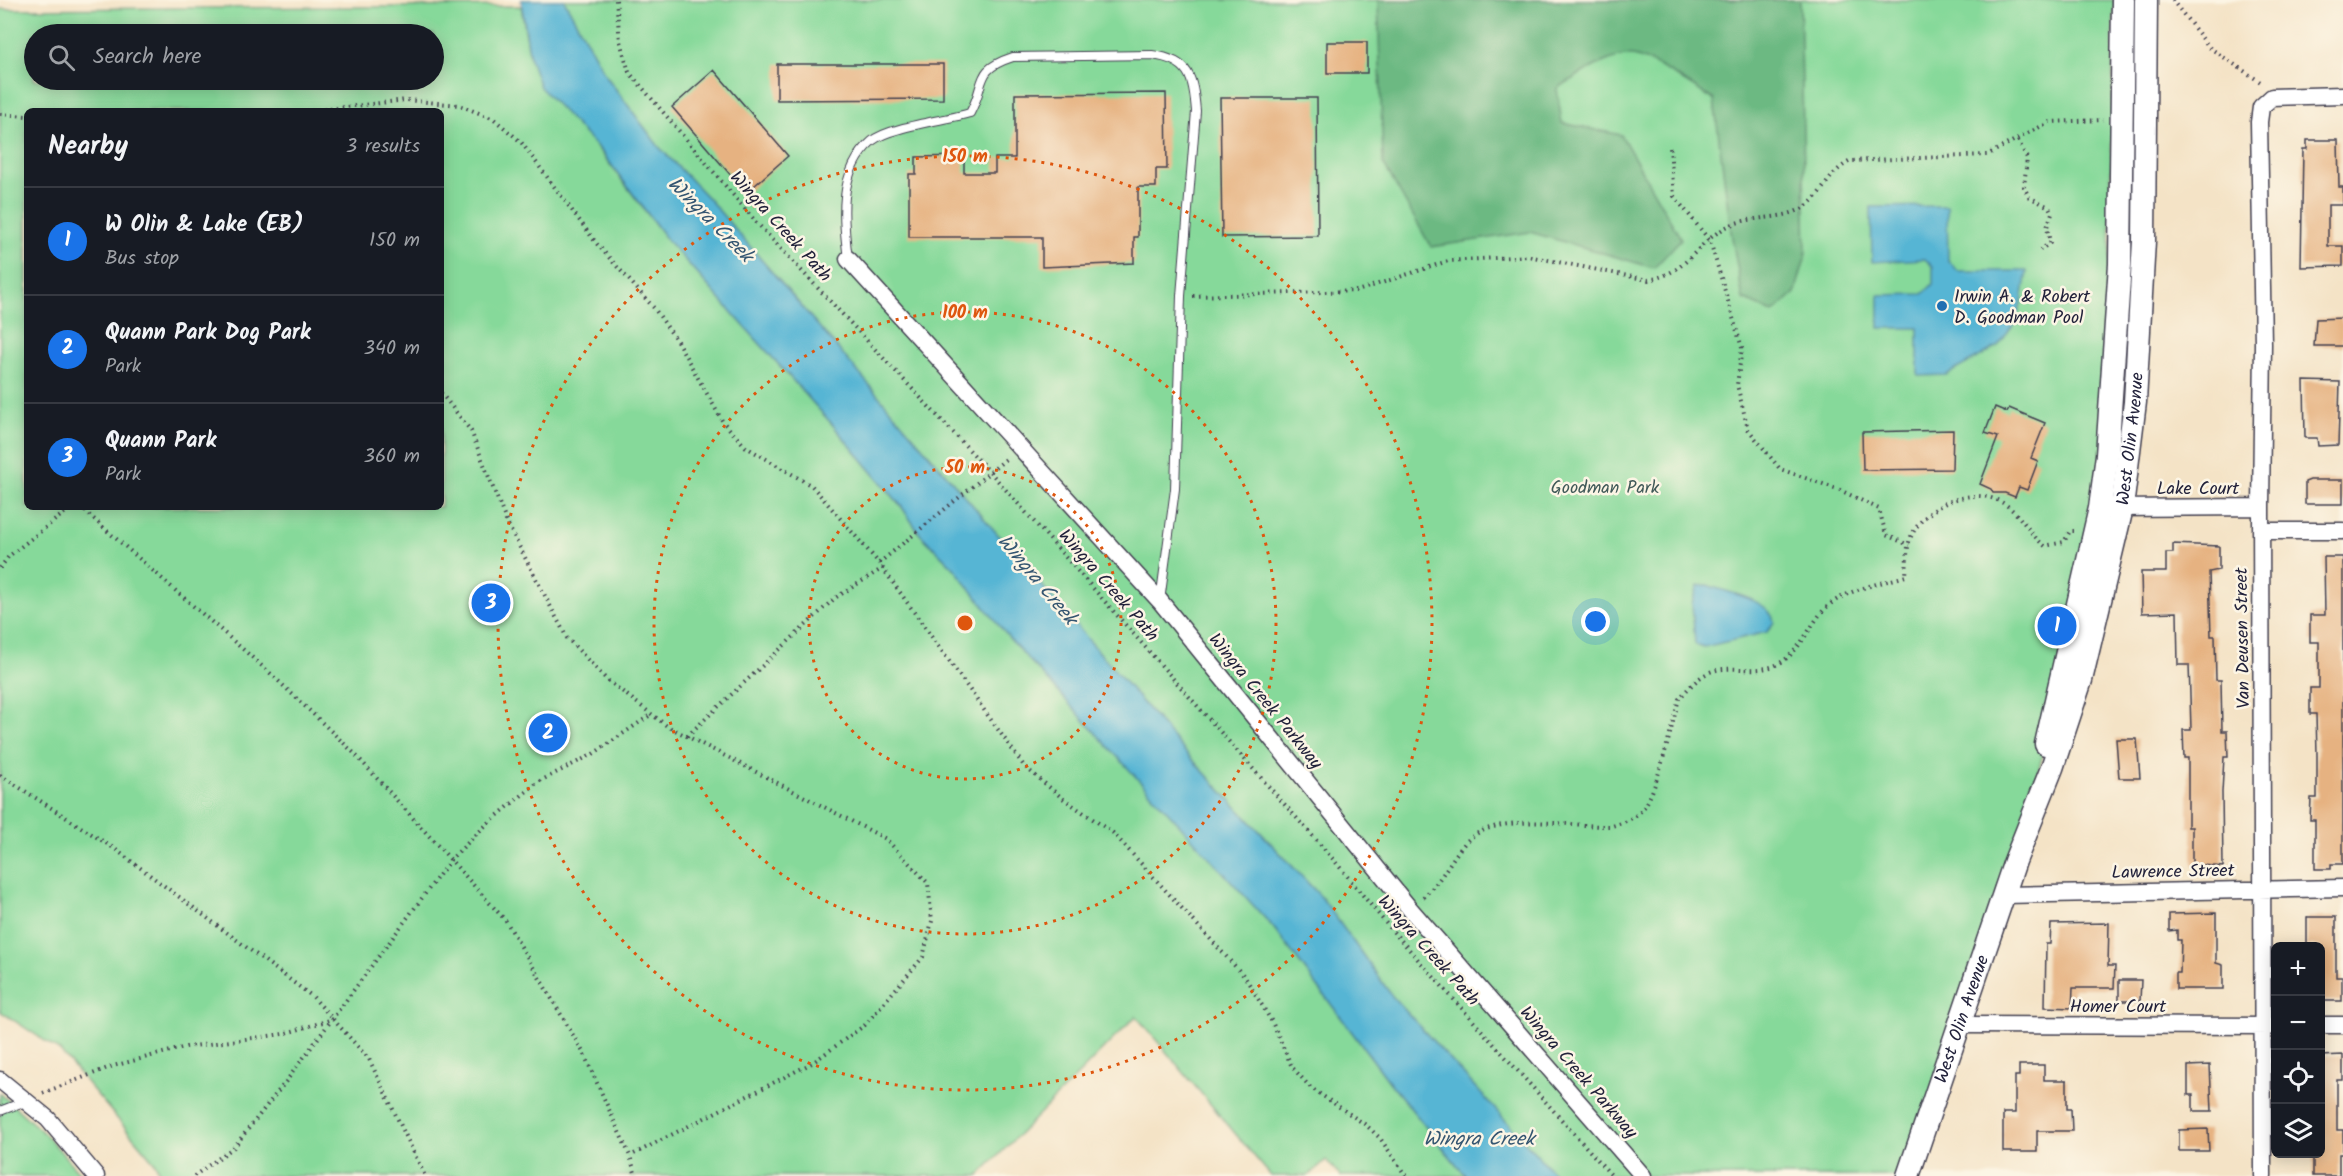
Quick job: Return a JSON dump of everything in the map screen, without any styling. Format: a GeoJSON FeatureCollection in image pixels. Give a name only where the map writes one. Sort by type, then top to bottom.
{"type":"FeatureCollection","features":[{"type":"Feature","properties":{"kind":"street","name":"West Olin Avenue"},"geometry":{"type":"LineString","coordinates":[[2111,508],[2108,455],[2120,264],[2123,0]]}},
{"type":"Feature","properties":{"kind":"street","name":"West Olin Avenue"},"geometry":{"type":"LineString","coordinates":[[1908,1176],[2015,861],[2072,637],[2111,508],[2135,402],[2144,241],[2146,0]]}},
{"type":"Feature","properties":{"kind":"street"},"geometry":{"type":"LineString","coordinates":[[2272,99],[2343,95]]}},
{"type":"Feature","properties":{"kind":"street","name":"Van Deusen Street"},"geometry":{"type":"LineString","coordinates":[[2263,1176],[2269,1026],[2262,888],[2263,344],[2259,122],[2261,107],[2272,99]]}},
{"type":"Feature","properties":{"kind":"street","name":"Wingra Creek Parkway"},"geometry":{"type":"LineString","coordinates":[[848,260],[1160,602],[1410,909],[1643,1176]]}},
{"type":"Feature","properties":{"kind":"street","name":"Lake Court"},"geometry":{"type":"LineString","coordinates":[[2111,508],[2261,507]]}},
{"type":"Feature","properties":{"kind":"street"},"geometry":{"type":"LineString","coordinates":[[2261,531],[2343,531]]}},
{"type":"Feature","properties":{"kind":"street","name":"Lawrence Street"},"geometry":{"type":"LineString","coordinates":[[2004,895],[2343,888]]}},
{"type":"Feature","properties":{"kind":"street"},"geometry":{"type":"LineString","coordinates":[[2325,1025],[2343,1024]]}},
{"type":"Feature","properties":{"kind":"street","name":"Homer Court"},"geometry":{"type":"LineString","coordinates":[[1960,1025],[2269,1026]]}},
{"type":"Feature","properties":{"kind":"street"},"geometry":{"type":"LineString","coordinates":[[0,1080],[48,1119],[96,1176]]}},
{"type":"Feature","properties":{"kind":"lane"},"geometry":{"type":"LineString","coordinates":[[848,260],[842,210],[851,170],[872,141],[909,127],[970,113],[980,96],[983,74],[994,63],[1013,57],[1152,55],[1170,57],[1186,68],[1194,87],[1197,111],[1181,296],[1175,489],[1160,602]]}},
{"type":"Feature","properties":{"kind":"lane"},"geometry":{"type":"LineString","coordinates":[[0,1111],[26,1101]]}},
{"type":"Feature","properties":{"kind":"path","name":"Wingra Creek Path"},"geometry":{"type":"LineString","coordinates":[[616,0],[620,40],[629,72],[756,222],[990,471],[1333,859],[1389,927],[1612,1176]]}},
{"type":"Feature","properties":{"kind":"path"},"geometry":{"type":"LineString","coordinates":[[2172,0],[2210,48],[2248,71],[2272,99]]}},
{"type":"Feature","properties":{"kind":"path"},"geometry":{"type":"LineString","coordinates":[[338,108],[406,100],[459,105],[494,119],[521,142],[597,244],[654,308],[677,341],[723,422],[746,447],[812,486],[881,566],[907,606],[1024,766],[1061,797],[1113,832],[1245,977],[1272,1022],[1292,1066],[1311,1088],[1366,1125],[1380,1138],[1406,1176]]}},
{"type":"Feature","properties":{"kind":"path"},"geometry":{"type":"LineString","coordinates":[[0,114],[24,116]]}},
{"type":"Feature","properties":{"kind":"path"},"geometry":{"type":"LineString","coordinates":[[1181,296],[1357,291],[1448,261],[1507,255],[1527,256],[1648,280],[1665,277],[1681,268],[1722,230],[1741,221],[1793,214],[1809,204],[1838,167],[1851,161],[1987,155],[2049,122],[2108,120]]}},
{"type":"Feature","properties":{"kind":"path"},"geometry":{"type":"LineString","coordinates":[[2018,140],[2027,158],[2024,187],[2029,197],[2049,207],[2052,213],[2048,227],[2050,243],[2040,250]]}},
{"type":"Feature","properties":{"kind":"path"},"geometry":{"type":"LineString","coordinates":[[1670,148],[1674,196],[1710,241],[1742,348],[1737,385],[1748,429],[1779,469],[1840,490],[1879,509],[1886,535],[1910,545]]}},
{"type":"Feature","properties":{"kind":"path"},"geometry":{"type":"LineString","coordinates":[[444,397],[471,431],[506,521],[567,638],[606,679],[652,714],[687,736],[886,839],[928,883],[932,921],[923,957],[865,1025],[812,1063],[630,1156]]}},
{"type":"Feature","properties":{"kind":"path"},"geometry":{"type":"LineString","coordinates":[[687,736],[835,598],[881,566],[990,471],[1020,448]]}},
{"type":"Feature","properties":{"kind":"path"},"geometry":{"type":"LineString","coordinates":[[1389,927],[1432,890],[1467,841],[1481,832],[1510,823],[1612,826],[1627,821],[1642,810],[1655,782],[1679,699],[1688,688],[1708,672],[1766,669],[1778,664],[1790,656],[1823,611],[1834,602],[1847,594],[1906,576],[1910,539],[1926,517],[1946,501],[1983,496],[2002,502],[2045,546],[2064,542],[2070,531],[2075,531]]}},
{"type":"Feature","properties":{"kind":"path"},"geometry":{"type":"LineString","coordinates":[[0,568],[9,556],[68,510]]}},
{"type":"Feature","properties":{"kind":"path"},"geometry":{"type":"LineString","coordinates":[[83,510],[261,665],[354,753],[506,921],[582,1052],[630,1156],[636,1176]]}},
{"type":"Feature","properties":{"kind":"path"},"geometry":{"type":"LineString","coordinates":[[194,1176],[234,1147],[333,1019],[451,859],[486,825],[538,782],[593,754],[652,714]]}},
{"type":"Feature","properties":{"kind":"path"},"geometry":{"type":"LineString","coordinates":[[0,775],[115,849],[313,997],[369,1059],[425,1176]]}},
{"type":"Feature","properties":{"kind":"path"},"geometry":{"type":"LineString","coordinates":[[26,1101],[65,1082],[113,1066],[186,1047],[283,1034],[333,1019]]}},
{"type":"Feature","properties":{"kind":"green space","name":"Goodman Park"},"geometry":{"type":"Polygon","coordinates":[[[564,0],[2114,0],[2107,455],[2053,715],[2015,861],[1908,1176],[1556,1176],[1392,996],[1322,898],[1187,754],[708,198],[659,147],[606,76],[564,0]]]}},
{"type":"Feature","properties":{"kind":"green space"},"geometry":{"type":"Polygon","coordinates":[[[1378,0],[1800,0],[1806,255],[1795,293],[1773,312],[1743,299],[1731,232],[1714,100],[1651,62],[1632,56],[1614,58],[1604,62],[1557,89],[1562,123],[1621,135],[1681,239],[1654,268],[1530,232],[1431,247],[1383,163],[1378,0]]]}},
{"type":"Feature","properties":{"kind":"green space"},"geometry":{"type":"Polygon","coordinates":[[[521,6],[530,59],[668,241],[832,424],[902,507],[920,534],[954,568],[1273,927],[1391,1084],[1466,1176],[1340,1176],[1326,1160],[1308,1176],[1271,1176],[1136,1016],[978,1176],[161,1176],[155,1163],[60,1051],[0,1011],[0,9],[521,6]]]}},
{"type":"Feature","properties":{"kind":"green space"},"geometry":{"type":"Polygon","coordinates":[[[0,1093],[48,1137],[82,1176],[0,1176],[0,1093]]]}},
{"type":"Feature","properties":{"kind":"water","name":"Wingra Creek"},"geometry":{"type":"Polygon","coordinates":[[[521,0],[564,0],[606,76],[659,147],[708,198],[1187,754],[1322,898],[1392,996],[1556,1176],[1466,1176],[1391,1084],[1273,927],[1009,638],[954,568],[920,534],[902,507],[832,424],[668,241],[601,151],[540,87],[530,59],[521,0]]]}},
{"type":"Feature","properties":{"kind":"water"},"geometry":{"type":"Polygon","coordinates":[[[1947,206],[1948,260],[1958,271],[2027,271],[2022,301],[2013,326],[1997,347],[1946,375],[1918,376],[1918,328],[1879,328],[1879,295],[1923,294],[1933,284],[1933,267],[1925,259],[1872,262],[1871,207],[1947,206]]]}},
{"type":"Feature","properties":{"kind":"water"},"geometry":{"type":"Polygon","coordinates":[[[1707,585],[1756,602],[1765,607],[1774,622],[1767,632],[1704,647],[1695,644],[1692,603],[1698,586],[1707,585]]]}},
{"type":"Feature","properties":{"kind":"building"},"geometry":{"type":"Polygon","coordinates":[[[1327,42],[1367,42],[1367,73],[1327,73],[1327,42]]]}},
{"type":"Feature","properties":{"kind":"building"},"geometry":{"type":"Polygon","coordinates":[[[777,64],[943,64],[943,99],[777,100],[777,64]]]}},
{"type":"Feature","properties":{"kind":"building"},"geometry":{"type":"Polygon","coordinates":[[[714,70],[788,156],[746,193],[672,107],[714,70]]]}},
{"type":"Feature","properties":{"kind":"building"},"geometry":{"type":"Polygon","coordinates":[[[1166,93],[1167,169],[1156,169],[1156,187],[1138,187],[1138,237],[1134,237],[1134,263],[1042,267],[1042,237],[909,237],[909,174],[916,174],[916,157],[964,156],[964,173],[995,173],[995,158],[1015,158],[1015,94],[1166,93]]]}},
{"type":"Feature","properties":{"kind":"building"},"geometry":{"type":"Polygon","coordinates":[[[1220,98],[1317,98],[1318,236],[1222,237],[1220,98]]]}},
{"type":"Feature","properties":{"kind":"building"},"geometry":{"type":"Polygon","coordinates":[[[2307,140],[2338,140],[2339,187],[2343,187],[2343,205],[2328,205],[2328,246],[2343,246],[2343,266],[2301,267],[2303,149],[2307,149],[2307,140]]]}},
{"type":"Feature","properties":{"kind":"building"},"geometry":{"type":"Polygon","coordinates":[[[2343,318],[2343,346],[2314,346],[2316,319],[2343,318]]]}},
{"type":"Feature","properties":{"kind":"building"},"geometry":{"type":"Polygon","coordinates":[[[2304,381],[2340,382],[2338,445],[2318,446],[2317,438],[2305,438],[2304,381]]]}},
{"type":"Feature","properties":{"kind":"building"},"geometry":{"type":"Polygon","coordinates":[[[1995,407],[2007,412],[2009,408],[2045,423],[2031,458],[2038,461],[2027,490],[2019,487],[2015,497],[2005,493],[1993,493],[1991,489],[1980,484],[1998,437],[1985,433],[1995,407]]]}},
{"type":"Feature","properties":{"kind":"building"},"geometry":{"type":"Polygon","coordinates":[[[1953,430],[1952,469],[1863,470],[1862,432],[1953,430]]]}},
{"type":"Feature","properties":{"kind":"building"},"geometry":{"type":"Polygon","coordinates":[[[2343,480],[2343,504],[2305,504],[2305,482],[2343,480]]]}},
{"type":"Feature","properties":{"kind":"building"},"geometry":{"type":"Polygon","coordinates":[[[2173,544],[2219,546],[2219,570],[2209,572],[2211,636],[2215,636],[2216,680],[2221,680],[2222,731],[2227,731],[2228,757],[2224,757],[2222,792],[2223,867],[2192,864],[2192,827],[2188,827],[2188,758],[2184,758],[2183,730],[2191,730],[2189,665],[2178,665],[2177,612],[2142,613],[2141,572],[2166,572],[2166,553],[2173,553],[2173,544]]]}},
{"type":"Feature","properties":{"kind":"building"},"geometry":{"type":"Polygon","coordinates":[[[2324,557],[2343,557],[2343,864],[2331,864],[2331,869],[2315,869],[2315,820],[2310,820],[2311,798],[2317,798],[2316,714],[2310,714],[2310,688],[2319,688],[2319,642],[2310,642],[2310,615],[2325,615],[2324,557]]]}},
{"type":"Feature","properties":{"kind":"building"},"geometry":{"type":"Polygon","coordinates":[[[2116,739],[2137,739],[2140,778],[2119,778],[2116,739]]]}},
{"type":"Feature","properties":{"kind":"building"},"geometry":{"type":"Polygon","coordinates":[[[2216,913],[2216,963],[2223,965],[2223,989],[2176,989],[2176,973],[2180,973],[2181,940],[2177,940],[2177,930],[2169,931],[2169,914],[2216,913]]]}},
{"type":"Feature","properties":{"kind":"building"},"geometry":{"type":"Polygon","coordinates":[[[2307,917],[2336,917],[2336,977],[2342,977],[2342,1001],[2325,1001],[2325,942],[2307,942],[2307,917]]]}},
{"type":"Feature","properties":{"kind":"building"},"geometry":{"type":"Polygon","coordinates":[[[2109,923],[2108,966],[2115,966],[2114,988],[2073,988],[2072,1008],[2045,1007],[2046,944],[2050,944],[2051,924],[2109,923]]]}},
{"type":"Feature","properties":{"kind":"building"},"geometry":{"type":"Polygon","coordinates":[[[2119,980],[2141,980],[2140,1001],[2119,1001],[2119,980]]]}},
{"type":"Feature","properties":{"kind":"building"},"geometry":{"type":"Polygon","coordinates":[[[2343,1055],[2343,1080],[2337,1080],[2337,1130],[2343,1130],[2343,1154],[2339,1154],[2339,1176],[2313,1176],[2313,1158],[2325,1158],[2325,1056],[2343,1055]]]}},
{"type":"Feature","properties":{"kind":"building"},"geometry":{"type":"Polygon","coordinates":[[[2019,1065],[2044,1065],[2044,1080],[2067,1080],[2067,1109],[2071,1109],[2072,1131],[2037,1131],[2037,1152],[2003,1152],[2003,1113],[2015,1113],[2015,1076],[2019,1076],[2019,1065]]]}},
{"type":"Feature","properties":{"kind":"building"},"geometry":{"type":"Polygon","coordinates":[[[2210,1065],[2212,1111],[2193,1111],[2193,1095],[2188,1095],[2188,1066],[2210,1065]]]}},
{"type":"Feature","properties":{"kind":"building"},"geometry":{"type":"Polygon","coordinates":[[[2208,1129],[2209,1151],[2179,1151],[2179,1130],[2208,1129]]]}},
{"type":"Feature","properties":{"kind":"place","name":"Irwin A. & Robert D. Goodman Pool"},"geometry":{"type":"Point","coordinates":[1942,306]}},
{"type":"Feature","properties":{"kind":"place","name":"Quann Park"},"geometry":{"type":"Point","coordinates":[491,603]}},
{"type":"Feature","properties":{"kind":"place","name":"W Olin & Lake (EB)"},"geometry":{"type":"Point","coordinates":[2057,626]}},
{"type":"Feature","properties":{"kind":"place","name":"Quann Park Dog Park"},"geometry":{"type":"Point","coordinates":[548,733]}}]}
